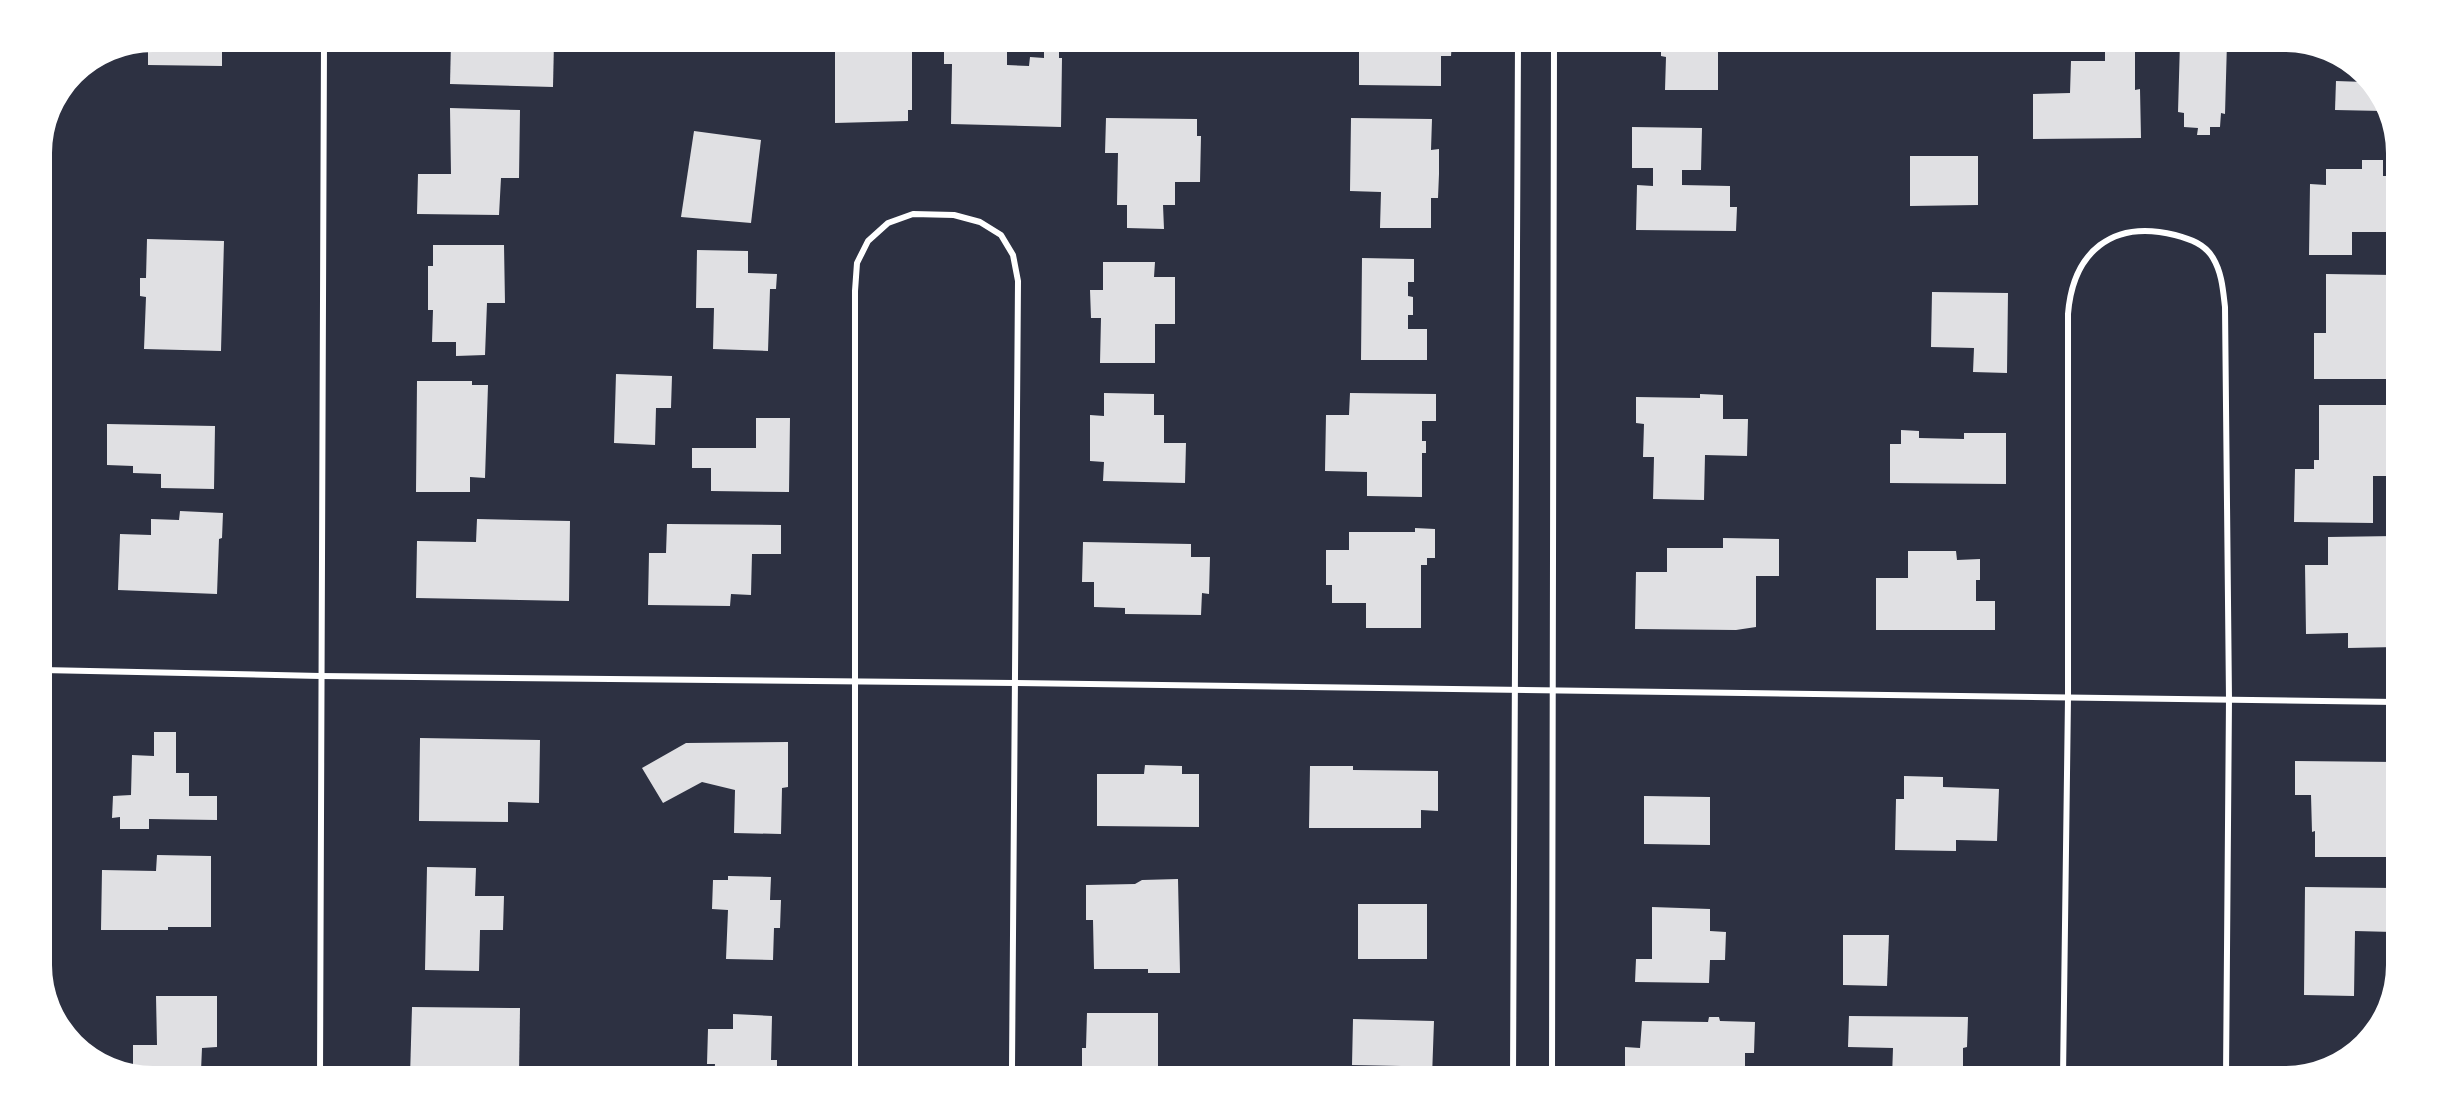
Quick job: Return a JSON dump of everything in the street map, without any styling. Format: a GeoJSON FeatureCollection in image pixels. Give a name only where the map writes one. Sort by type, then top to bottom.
{"type":"FeatureCollection","features":[{"type":"Feature","properties":{"kind":"street"},"geometry":{"type":"LineString","coordinates":[[320,1066],[324,52]]}},
{"type":"Feature","properties":{"kind":"street"},"geometry":{"type":"LineString","coordinates":[[1513,1066],[1518,52]]}},
{"type":"Feature","properties":{"kind":"street"},"geometry":{"type":"LineString","coordinates":[[1552,1066],[1554,52]]}},
{"type":"Feature","properties":{"kind":"street"},"geometry":{"type":"LineString","coordinates":[[855,1066],[855,291],[857,263],[868,241],[888,223],[913,214],[954,215],[980,222],[1001,235],[1013,255],[1017,281],[1010,1066]]}},
{"type":"Feature","properties":{"kind":"street"},"geometry":{"type":"LineString","coordinates":[[2062,1066],[2068,698],[2068,314],[2070,293],[2077,272],[2105,240],[2124,233],[2147,231],[2163,232],[2202,245],[2213,257],[2222,278],[2225,307],[2229,699],[2226,1066]]}},
{"type":"Feature","properties":{"kind":"street"},"geometry":{"type":"LineString","coordinates":[[53,670],[320,676],[1515,689],[2386,702]]}},
{"type":"Feature","properties":{"kind":"building"},"geometry":{"type":"Polygon","coordinates":[[[222,52],[222,66],[148,65],[148,53],[222,52]]]}},
{"type":"Feature","properties":{"kind":"building"},"geometry":{"type":"Polygon","coordinates":[[[451,52],[554,52],[553,87],[450,84],[451,52]]]}},
{"type":"Feature","properties":{"kind":"building"},"geometry":{"type":"Polygon","coordinates":[[[835,52],[912,52],[912,110],[908,110],[908,121],[835,123],[835,52]]]}},
{"type":"Feature","properties":{"kind":"building"},"geometry":{"type":"Polygon","coordinates":[[[944,52],[1007,52],[1007,65],[1029,66],[1030,57],[1044,58],[1044,52],[1059,52],[1059,58],[1062,58],[1061,127],[951,124],[952,64],[944,64],[944,52]]]}},
{"type":"Feature","properties":{"kind":"building"},"geometry":{"type":"Polygon","coordinates":[[[1359,52],[1451,52],[1451,56],[1441,56],[1441,86],[1359,85],[1359,52]]]}},
{"type":"Feature","properties":{"kind":"building"},"geometry":{"type":"Polygon","coordinates":[[[1661,52],[1718,52],[1718,90],[1665,90],[1666,57],[1661,56],[1661,52]]]}},
{"type":"Feature","properties":{"kind":"building"},"geometry":{"type":"Polygon","coordinates":[[[2105,52],[2135,52],[2135,90],[2140,89],[2141,138],[2033,139],[2033,94],[2070,93],[2071,61],[2105,61],[2105,52]]]}},
{"type":"Feature","properties":{"kind":"building"},"geometry":{"type":"Polygon","coordinates":[[[2180,52],[2227,52],[2225,114],[2221,113],[2220,127],[2210,127],[2210,135],[2197,135],[2198,128],[2184,127],[2184,113],[2178,112],[2180,52]]]}},
{"type":"Feature","properties":{"kind":"building"},"geometry":{"type":"Polygon","coordinates":[[[2336,81],[2356,82],[2365,92],[2375,111],[2335,110],[2336,81]]]}},
{"type":"Feature","properties":{"kind":"building"},"geometry":{"type":"Polygon","coordinates":[[[450,108],[520,110],[519,178],[501,178],[499,215],[417,214],[418,174],[451,174],[450,108]]]}},
{"type":"Feature","properties":{"kind":"building"},"geometry":{"type":"Polygon","coordinates":[[[1106,118],[1197,119],[1197,136],[1201,136],[1200,182],[1175,182],[1175,205],[1163,205],[1164,229],[1127,228],[1127,205],[1117,205],[1118,153],[1105,153],[1106,118]]]}},
{"type":"Feature","properties":{"kind":"building"},"geometry":{"type":"Polygon","coordinates":[[[1351,118],[1432,119],[1431,150],[1439,149],[1439,174],[1438,198],[1431,198],[1431,228],[1380,228],[1381,192],[1350,191],[1351,118]]]}},
{"type":"Feature","properties":{"kind":"building"},"geometry":{"type":"Polygon","coordinates":[[[1632,127],[1702,128],[1701,170],[1682,170],[1682,185],[1730,186],[1730,207],[1737,207],[1736,231],[1636,230],[1637,185],[1653,186],[1653,168],[1632,168],[1632,127]]]}},
{"type":"Feature","properties":{"kind":"building"},"geometry":{"type":"Polygon","coordinates":[[[694,131],[761,140],[751,223],[681,217],[694,131]]]}},
{"type":"Feature","properties":{"kind":"building"},"geometry":{"type":"Polygon","coordinates":[[[1910,156],[1978,156],[1978,205],[1910,206],[1910,156]]]}},
{"type":"Feature","properties":{"kind":"building"},"geometry":{"type":"Polygon","coordinates":[[[2362,160],[2383,160],[2385,232],[2352,232],[2352,255],[2309,255],[2310,184],[2326,185],[2326,169],[2362,169],[2362,160]]]}},
{"type":"Feature","properties":{"kind":"building"},"geometry":{"type":"Polygon","coordinates":[[[147,239],[224,241],[221,351],[144,349],[146,297],[140,296],[140,278],[146,278],[147,239]]]}},
{"type":"Feature","properties":{"kind":"building"},"geometry":{"type":"Polygon","coordinates":[[[433,245],[504,245],[505,303],[487,303],[485,355],[456,356],[456,342],[432,342],[433,310],[428,310],[428,266],[433,266],[433,245]]]}},
{"type":"Feature","properties":{"kind":"building"},"geometry":{"type":"Polygon","coordinates":[[[697,250],[748,251],[748,273],[777,274],[776,289],[770,289],[768,351],[713,349],[714,308],[696,308],[697,250]]]}},
{"type":"Feature","properties":{"kind":"building"},"geometry":{"type":"Polygon","coordinates":[[[1362,258],[1414,259],[1414,282],[1408,282],[1408,296],[1413,297],[1413,315],[1408,315],[1408,329],[1427,329],[1427,360],[1361,360],[1362,258]]]}},
{"type":"Feature","properties":{"kind":"building"},"geometry":{"type":"Polygon","coordinates":[[[1103,262],[1155,262],[1154,277],[1175,277],[1175,324],[1155,324],[1155,363],[1100,363],[1101,318],[1091,318],[1090,290],[1103,290],[1103,262]]]}},
{"type":"Feature","properties":{"kind":"building"},"geometry":{"type":"Polygon","coordinates":[[[2326,274],[2385,275],[2385,379],[2314,379],[2314,333],[2326,333],[2326,274]]]}},
{"type":"Feature","properties":{"kind":"building"},"geometry":{"type":"Polygon","coordinates":[[[1932,292],[2008,293],[2007,373],[1973,372],[1974,348],[1931,347],[1932,292]]]}},
{"type":"Feature","properties":{"kind":"building"},"geometry":{"type":"Polygon","coordinates":[[[616,374],[672,376],[671,408],[656,408],[655,445],[614,443],[616,374]]]}},
{"type":"Feature","properties":{"kind":"building"},"geometry":{"type":"Polygon","coordinates":[[[417,381],[472,381],[472,385],[488,385],[485,478],[470,477],[470,492],[416,492],[417,381]]]}},
{"type":"Feature","properties":{"kind":"building"},"geometry":{"type":"Polygon","coordinates":[[[1104,393],[1154,394],[1154,415],[1164,415],[1164,443],[1186,443],[1185,483],[1103,481],[1104,462],[1090,461],[1090,415],[1104,416],[1104,393]]]}},
{"type":"Feature","properties":{"kind":"building"},"geometry":{"type":"Polygon","coordinates":[[[1350,393],[1436,394],[1436,421],[1422,421],[1422,441],[1426,441],[1426,453],[1422,453],[1422,497],[1367,496],[1367,472],[1325,471],[1326,415],[1349,415],[1350,393]]]}},
{"type":"Feature","properties":{"kind":"building"},"geometry":{"type":"Polygon","coordinates":[[[1700,394],[1723,395],[1723,419],[1748,419],[1747,456],[1705,455],[1704,500],[1653,499],[1654,457],[1643,457],[1644,424],[1636,423],[1636,397],[1700,398],[1700,394]]]}},
{"type":"Feature","properties":{"kind":"building"},"geometry":{"type":"Polygon","coordinates":[[[2319,405],[2385,405],[2385,476],[2373,476],[2373,523],[2294,522],[2295,469],[2314,469],[2314,460],[2319,460],[2319,405]]]}},
{"type":"Feature","properties":{"kind":"building"},"geometry":{"type":"Polygon","coordinates":[[[756,418],[790,418],[789,492],[711,491],[711,468],[692,468],[692,448],[756,448],[756,418]]]}},
{"type":"Feature","properties":{"kind":"building"},"geometry":{"type":"Polygon","coordinates":[[[107,424],[215,426],[214,489],[161,488],[161,474],[133,473],[133,466],[107,465],[107,424]]]}},
{"type":"Feature","properties":{"kind":"building"},"geometry":{"type":"Polygon","coordinates":[[[1901,430],[1919,431],[1919,438],[1964,439],[1964,433],[2006,433],[2006,484],[1890,483],[1890,444],[1901,444],[1901,430]]]}},
{"type":"Feature","properties":{"kind":"building"},"geometry":{"type":"Polygon","coordinates":[[[180,511],[223,513],[222,538],[219,539],[217,594],[118,590],[120,534],[151,535],[151,519],[179,520],[180,511]]]}},
{"type":"Feature","properties":{"kind":"building"},"geometry":{"type":"Polygon","coordinates":[[[477,519],[570,521],[569,601],[416,598],[417,541],[476,542],[477,519]]]}},
{"type":"Feature","properties":{"kind":"building"},"geometry":{"type":"Polygon","coordinates":[[[667,524],[781,525],[781,554],[752,554],[751,595],[731,594],[730,606],[648,605],[649,553],[666,553],[667,524]]]}},
{"type":"Feature","properties":{"kind":"building"},"geometry":{"type":"Polygon","coordinates":[[[1415,528],[1435,529],[1435,558],[1427,558],[1427,565],[1421,565],[1421,628],[1366,628],[1366,603],[1332,603],[1332,585],[1326,585],[1326,550],[1349,550],[1349,532],[1415,532],[1415,528]]]}},
{"type":"Feature","properties":{"kind":"building"},"geometry":{"type":"Polygon","coordinates":[[[2385,536],[2386,647],[2348,648],[2348,633],[2306,634],[2305,565],[2328,565],[2328,537],[2385,536]]]}},
{"type":"Feature","properties":{"kind":"building"},"geometry":{"type":"Polygon","coordinates":[[[1723,538],[1779,539],[1779,576],[1756,576],[1756,627],[1736,630],[1635,629],[1636,572],[1667,572],[1667,548],[1723,548],[1723,538]]]}},
{"type":"Feature","properties":{"kind":"building"},"geometry":{"type":"Polygon","coordinates":[[[1083,542],[1191,544],[1191,557],[1210,557],[1209,594],[1202,593],[1201,615],[1125,614],[1125,608],[1094,607],[1094,582],[1082,582],[1083,542]]]}},
{"type":"Feature","properties":{"kind":"building"},"geometry":{"type":"Polygon","coordinates":[[[1908,551],[1956,551],[1957,560],[1980,559],[1980,580],[1976,580],[1976,601],[1995,601],[1995,630],[1876,630],[1876,578],[1908,578],[1908,551]]]}},
{"type":"Feature","properties":{"kind":"building"},"geometry":{"type":"Polygon","coordinates":[[[154,732],[176,732],[176,773],[189,773],[189,796],[217,796],[217,820],[149,819],[149,829],[120,829],[120,817],[112,818],[113,796],[131,795],[132,755],[154,756],[154,732]]]}},
{"type":"Feature","properties":{"kind":"building"},"geometry":{"type":"Polygon","coordinates":[[[420,738],[540,740],[539,803],[508,802],[508,822],[419,821],[420,738]]]}},
{"type":"Feature","properties":{"kind":"building"},"geometry":{"type":"Polygon","coordinates":[[[788,742],[788,787],[782,788],[781,834],[734,833],[735,790],[702,782],[663,803],[642,768],[686,743],[788,742]]]}},
{"type":"Feature","properties":{"kind":"building"},"geometry":{"type":"Polygon","coordinates":[[[2295,761],[2386,762],[2386,857],[2315,857],[2311,795],[2295,795],[2295,761]]]}},
{"type":"Feature","properties":{"kind":"building"},"geometry":{"type":"Polygon","coordinates":[[[1145,765],[1182,766],[1182,774],[1199,774],[1199,827],[1097,826],[1097,774],[1144,774],[1145,765]]]}},
{"type":"Feature","properties":{"kind":"building"},"geometry":{"type":"Polygon","coordinates":[[[1310,766],[1353,766],[1353,770],[1438,771],[1438,811],[1421,810],[1421,828],[1309,828],[1310,766]]]}},
{"type":"Feature","properties":{"kind":"building"},"geometry":{"type":"Polygon","coordinates":[[[1904,776],[1943,777],[1943,787],[1999,789],[1997,841],[1956,840],[1956,851],[1895,850],[1896,799],[1904,799],[1904,776]]]}},
{"type":"Feature","properties":{"kind":"building"},"geometry":{"type":"Polygon","coordinates":[[[1644,796],[1710,797],[1710,845],[1644,844],[1644,796]]]}},
{"type":"Feature","properties":{"kind":"building"},"geometry":{"type":"Polygon","coordinates":[[[157,855],[211,856],[211,927],[168,927],[168,930],[101,930],[102,870],[156,871],[157,855]]]}},
{"type":"Feature","properties":{"kind":"building"},"geometry":{"type":"Polygon","coordinates":[[[427,867],[476,868],[475,896],[504,896],[503,930],[480,930],[479,971],[425,970],[427,867]]]}},
{"type":"Feature","properties":{"kind":"building"},"geometry":{"type":"Polygon","coordinates":[[[728,876],[771,877],[770,900],[781,900],[780,928],[774,928],[773,960],[726,959],[728,910],[712,909],[713,880],[728,880],[728,876]]]}},
{"type":"Feature","properties":{"kind":"building"},"geometry":{"type":"Polygon","coordinates":[[[1178,879],[1180,973],[1148,973],[1148,969],[1094,969],[1093,920],[1086,920],[1086,885],[1135,884],[1142,880],[1178,879]]]}},
{"type":"Feature","properties":{"kind":"building"},"geometry":{"type":"Polygon","coordinates":[[[2305,887],[2386,888],[2386,932],[2355,931],[2354,996],[2304,995],[2305,887]]]}},
{"type":"Feature","properties":{"kind":"building"},"geometry":{"type":"Polygon","coordinates":[[[1358,904],[1427,904],[1427,959],[1358,959],[1358,904]]]}},
{"type":"Feature","properties":{"kind":"building"},"geometry":{"type":"Polygon","coordinates":[[[1652,907],[1710,909],[1710,931],[1726,932],[1725,960],[1710,960],[1709,983],[1635,982],[1636,959],[1652,959],[1652,907]]]}},
{"type":"Feature","properties":{"kind":"building"},"geometry":{"type":"Polygon","coordinates":[[[1843,935],[1889,935],[1887,986],[1843,985],[1843,935]]]}},
{"type":"Feature","properties":{"kind":"building"},"geometry":{"type":"Polygon","coordinates":[[[156,996],[217,996],[217,1047],[202,1048],[201,1066],[133,1065],[133,1045],[157,1045],[156,996]]]}},
{"type":"Feature","properties":{"kind":"building"},"geometry":{"type":"Polygon","coordinates":[[[412,1007],[520,1008],[519,1066],[410,1066],[412,1007]]]}},
{"type":"Feature","properties":{"kind":"building"},"geometry":{"type":"Polygon","coordinates":[[[1087,1013],[1158,1013],[1158,1066],[1082,1066],[1082,1048],[1086,1048],[1087,1013]]]}},
{"type":"Feature","properties":{"kind":"building"},"geometry":{"type":"Polygon","coordinates":[[[733,1014],[772,1016],[771,1060],[777,1060],[777,1066],[707,1064],[708,1029],[733,1029],[733,1014]]]}},
{"type":"Feature","properties":{"kind":"building"},"geometry":{"type":"Polygon","coordinates":[[[1849,1016],[1968,1017],[1967,1047],[1963,1048],[1963,1066],[1892,1066],[1893,1048],[1848,1047],[1849,1016]]]}},
{"type":"Feature","properties":{"kind":"building"},"geometry":{"type":"Polygon","coordinates":[[[1709,1017],[1719,1017],[1720,1021],[1755,1022],[1754,1053],[1745,1053],[1745,1066],[1625,1066],[1625,1047],[1640,1048],[1642,1021],[1708,1022],[1709,1017]]]}},
{"type":"Feature","properties":{"kind":"building"},"geometry":{"type":"Polygon","coordinates":[[[1353,1019],[1434,1021],[1432,1066],[1352,1065],[1353,1019]]]}}]}
